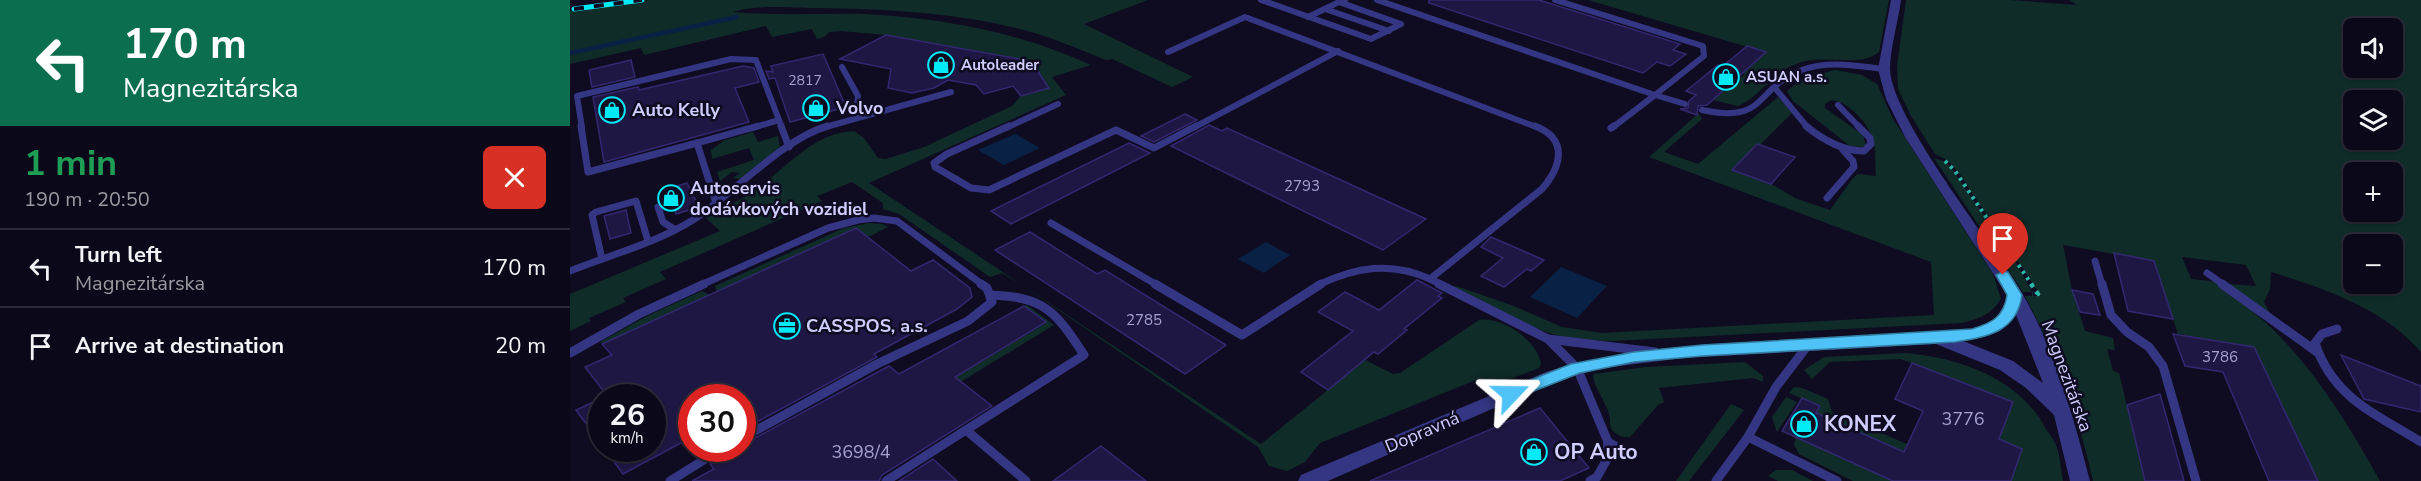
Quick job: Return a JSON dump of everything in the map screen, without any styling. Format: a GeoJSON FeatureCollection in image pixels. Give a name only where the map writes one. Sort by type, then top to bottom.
{"type":"FeatureCollection","features":[{"type":"Feature","properties":{"kind":"street","name":"Magnezitárska"},"geometry":{"type":"LineString","coordinates":[[1896,0],[1884,69],[1892,99],[1911,137],[2015,295],[2043,358],[2064,417],[2080,481]]}},
{"type":"Feature","properties":{"kind":"street","name":"Dopravná"},"geometry":{"type":"LineString","coordinates":[[1308,481],[1552,376],[1577,368],[1602,362],[1671,353],[1974,334],[1999,326],[2013,310],[2015,295]]}},
{"type":"Feature","properties":{"kind":"street"},"geometry":{"type":"LineString","coordinates":[[1929,338],[1962,346],[2007,364],[2042,390],[2064,417]]}},
{"type":"Feature","properties":{"kind":"lane"},"geometry":{"type":"LineString","coordinates":[[1261,0],[1308,17],[1371,39],[1401,24],[1342,1],[1308,17]]}},
{"type":"Feature","properties":{"kind":"lane"},"geometry":{"type":"LineString","coordinates":[[1377,0],[1685,104]]}},
{"type":"Feature","properties":{"kind":"lane"},"geometry":{"type":"LineString","coordinates":[[1555,0],[1702,46],[1704,56],[1611,128]]}},
{"type":"Feature","properties":{"kind":"lane"},"geometry":{"type":"LineString","coordinates":[[1325,9],[1389,32]]}},
{"type":"Feature","properties":{"kind":"lane"},"geometry":{"type":"LineString","coordinates":[[1168,52],[1245,17],[1537,126],[1550,135],[1559,153],[1559,167],[1542,189],[1430,279]]}},
{"type":"Feature","properties":{"kind":"lane"},"geometry":{"type":"LineString","coordinates":[[1058,104],[947,154],[934,163],[935,167],[971,188],[989,190],[1116,130],[1154,148],[1338,51]]}},
{"type":"Feature","properties":{"kind":"lane"},"geometry":{"type":"LineString","coordinates":[[779,120],[588,172],[574,97],[730,59],[750,58],[759,64],[789,147]]}},
{"type":"Feature","properties":{"kind":"lane"},"geometry":{"type":"LineString","coordinates":[[1702,110],[1728,115],[1747,114],[1793,74],[1816,66],[1845,65],[1884,69]]}},
{"type":"Feature","properties":{"kind":"lane"},"geometry":{"type":"LineString","coordinates":[[842,67],[858,96],[856,117]]}},
{"type":"Feature","properties":{"kind":"lane"},"geometry":{"type":"LineString","coordinates":[[1775,88],[1806,127],[1835,144],[1847,154],[1854,167],[1827,198]]}},
{"type":"Feature","properties":{"kind":"lane"},"geometry":{"type":"LineString","coordinates":[[570,271],[601,256],[648,241],[674,229],[716,203],[789,147],[817,129],[951,92]]}},
{"type":"Feature","properties":{"kind":"lane"},"geometry":{"type":"LineString","coordinates":[[1835,144],[1856,152],[1864,151],[1871,144],[1870,138],[1838,105]]}},
{"type":"Feature","properties":{"kind":"lane"},"geometry":{"type":"LineString","coordinates":[[697,143],[716,203]]}},
{"type":"Feature","properties":{"kind":"lane"},"geometry":{"type":"LineString","coordinates":[[601,256],[593,213],[636,201],[648,241]]}},
{"type":"Feature","properties":{"kind":"lane"},"geometry":{"type":"LineString","coordinates":[[658,207],[663,222],[674,229]]}},
{"type":"Feature","properties":{"kind":"lane"},"geometry":{"type":"LineString","coordinates":[[570,353],[607,329],[663,301],[838,225],[873,217],[885,217],[897,221],[987,288],[992,302],[968,321],[877,364],[756,430]]}},
{"type":"Feature","properties":{"kind":"lane"},"geometry":{"type":"LineString","coordinates":[[1051,222],[1242,335],[1328,280],[1347,273],[1380,267],[1408,270],[1430,279],[1548,339],[1577,368],[1608,442],[1606,461],[1597,477],[1590,481]]}},
{"type":"Feature","properties":{"kind":"lane"},"geometry":{"type":"LineString","coordinates":[[2095,261],[2111,315],[2127,332],[2149,347],[2163,366],[2196,481]]}},
{"type":"Feature","properties":{"kind":"lane"},"geometry":{"type":"LineString","coordinates":[[2207,273],[2317,352],[2330,375],[2354,402],[2421,442]]}},
{"type":"Feature","properties":{"kind":"lane"},"geometry":{"type":"LineString","coordinates":[[886,481],[1084,355],[1060,318],[1031,298],[991,295]]}},
{"type":"Feature","properties":{"kind":"lane"},"geometry":{"type":"LineString","coordinates":[[2317,352],[2316,339],[2322,334],[2337,329]]}},
{"type":"Feature","properties":{"kind":"lane"},"geometry":{"type":"LineString","coordinates":[[1548,339],[1624,350],[1671,353]]}},
{"type":"Feature","properties":{"kind":"lane"},"geometry":{"type":"LineString","coordinates":[[1716,481],[1748,437],[1776,387],[1808,345]]}},
{"type":"Feature","properties":{"kind":"lane"},"geometry":{"type":"LineString","coordinates":[[966,430],[1026,481]]}},
{"type":"Feature","properties":{"kind":"lane"},"geometry":{"type":"LineString","coordinates":[[1748,437],[1837,481]]}},
{"type":"Feature","properties":{"kind":"lane"},"geometry":{"type":"LineString","coordinates":[[1608,442],[1620,449]]}},
{"type":"Feature","properties":{"kind":"lane"},"geometry":{"type":"LineString","coordinates":[[670,481],[701,462]]}},
{"type":"Feature","properties":{"kind":"green space"},"geometry":{"type":"Polygon","coordinates":[[[650,0],[1148,0],[1084,24],[1193,77],[1172,87],[1112,59],[1106,60],[1039,34],[966,18],[916,12],[840,8],[763,7],[733,12],[865,14],[952,23],[1008,35],[1064,53],[1091,65],[1052,77],[1066,95],[869,183],[1261,444],[1365,360],[1393,374],[1400,373],[1479,320],[1498,322],[1518,332],[1533,347],[1541,364],[1539,368],[1495,385],[1481,378],[1320,443],[1305,462],[1287,471],[1269,466],[1258,447],[1019,283],[1002,273],[990,277],[899,214],[883,209],[883,203],[852,182],[817,196],[822,201],[660,272],[666,279],[623,298],[626,302],[589,318],[591,321],[570,331],[570,294],[720,231],[705,217],[749,194],[801,153],[825,138],[854,131],[864,138],[878,158],[886,159],[924,147],[1012,106],[1021,96],[1049,88],[1037,69],[1015,64],[1022,59],[886,35],[841,31],[830,32],[817,39],[812,29],[772,37],[766,26],[644,55],[641,48],[570,64],[570,11],[650,0]]]}},
{"type":"Feature","properties":{"kind":"green space"},"geometry":{"type":"Polygon","coordinates":[[[1588,0],[1889,0],[1879,52],[1863,59],[1815,60],[1794,65],[1784,70],[1755,95],[1738,106],[1713,100],[1745,74],[1742,72],[1765,52],[1588,0]]]}},
{"type":"Feature","properties":{"kind":"green space"},"geometry":{"type":"Polygon","coordinates":[[[1906,0],[2010,0],[2077,5],[2069,0],[2421,0],[2421,352],[2390,324],[2332,293],[2271,272],[2270,289],[2264,302],[2270,313],[2227,284],[2256,286],[2246,265],[2182,257],[2191,279],[2214,282],[2224,288],[2262,319],[2282,339],[2336,407],[2380,481],[2318,481],[2254,347],[2178,334],[2154,261],[2063,245],[2072,290],[2085,331],[2113,338],[2115,350],[2107,349],[2113,371],[2119,373],[2145,481],[2093,481],[2081,433],[2065,386],[2047,341],[2025,296],[2041,296],[1959,173],[1947,160],[1935,154],[1911,116],[1898,89],[1897,66],[1906,0]]]}},
{"type":"Feature","properties":{"kind":"green space"},"geometry":{"type":"Polygon","coordinates":[[[1835,70],[1862,75],[1877,84],[1893,119],[1993,274],[2001,299],[1984,316],[1961,323],[1612,341],[1570,338],[1543,331],[1454,288],[1456,286],[1514,306],[1562,327],[1602,333],[1934,315],[1931,262],[1649,157],[1699,113],[1702,119],[1664,152],[1698,164],[1778,97],[1792,113],[1760,145],[1771,184],[1795,198],[1830,210],[1858,174],[1876,176],[1875,146],[1872,135],[1851,109],[1838,101],[1831,100],[1825,104],[1825,108],[1863,135],[1866,145],[1850,146],[1793,101],[1787,91],[1802,79],[1835,70]]]}},
{"type":"Feature","properties":{"kind":"green space"},"geometry":{"type":"Polygon","coordinates":[[[753,132],[758,142],[778,136],[780,147],[742,179],[733,178],[740,173],[732,172],[720,181],[717,172],[754,160],[749,148],[712,159],[711,150],[725,140],[753,132]]]}},
{"type":"Feature","properties":{"kind":"green space"},"geometry":{"type":"Polygon","coordinates":[[[1934,158],[1946,162],[1952,169],[2013,258],[2032,292],[2023,292],[1934,158]]]}},
{"type":"Feature","properties":{"kind":"green space"},"geometry":{"type":"Polygon","coordinates":[[[869,223],[888,227],[868,237],[717,292],[715,286],[844,228],[869,223]]]}},
{"type":"Feature","properties":{"kind":"green space"},"geometry":{"type":"Polygon","coordinates":[[[702,291],[710,295],[602,344],[600,342],[649,315],[702,291]]]}},
{"type":"Feature","properties":{"kind":"green space"},"geometry":{"type":"Polygon","coordinates":[[[1027,305],[1054,325],[962,381],[781,481],[1046,323],[1024,306],[1027,305]]]}},
{"type":"Feature","properties":{"kind":"green space"},"geometry":{"type":"Polygon","coordinates":[[[1906,353],[1967,366],[2004,384],[2020,396],[2034,411],[2055,443],[2063,481],[2011,481],[2022,449],[1999,439],[2012,402],[1901,359],[1830,362],[1812,379],[1804,370],[1824,357],[1906,353]]]}},
{"type":"Feature","properties":{"kind":"green space"},"geometry":{"type":"Polygon","coordinates":[[[1745,362],[1763,376],[1763,382],[1753,378],[1659,388],[1664,402],[1658,405],[1630,437],[1623,437],[1612,429],[1607,407],[1596,386],[1593,374],[1646,367],[1745,362]]]}},
{"type":"Feature","properties":{"kind":"green space"},"geometry":{"type":"Polygon","coordinates":[[[1794,387],[1828,399],[1832,412],[1907,444],[1890,481],[1853,481],[1799,454],[1794,445],[1796,437],[1873,472],[1887,444],[1816,413],[1820,406],[1789,393],[1794,387]]]}},
{"type":"Feature","properties":{"kind":"green space"},"geometry":{"type":"Polygon","coordinates":[[[1786,397],[1797,402],[1777,432],[1772,417],[1786,397]]]}},
{"type":"Feature","properties":{"kind":"green space"},"geometry":{"type":"Polygon","coordinates":[[[1731,404],[1744,410],[1689,481],[1676,481],[1731,404]]]}},
{"type":"Feature","properties":{"kind":"green space"},"geometry":{"type":"Polygon","coordinates":[[[1776,470],[1792,470],[1813,481],[1778,481],[1768,476],[1776,470]]]}},
{"type":"Feature","properties":{"kind":"water"},"geometry":{"type":"Polygon","coordinates":[[[1015,134],[1040,148],[1004,165],[978,150],[1015,134]]]}},
{"type":"Feature","properties":{"kind":"water"},"geometry":{"type":"Polygon","coordinates":[[[1266,242],[1290,255],[1264,273],[1238,259],[1266,242]]]}},
{"type":"Feature","properties":{"kind":"water"},"geometry":{"type":"Polygon","coordinates":[[[1561,267],[1607,286],[1577,318],[1530,297],[1561,267]]]}},
{"type":"Feature","properties":{"kind":"building"},"geometry":{"type":"Polygon","coordinates":[[[1429,0],[1539,0],[1680,44],[1673,50],[1686,54],[1670,66],[1657,62],[1643,73],[1429,3],[1429,0]]]}},
{"type":"Feature","properties":{"kind":"building"},"geometry":{"type":"Polygon","coordinates":[[[886,35],[1031,61],[1049,88],[1021,96],[1013,86],[984,94],[976,85],[948,80],[934,88],[912,93],[888,88],[891,69],[840,59],[886,35]]]}},
{"type":"Feature","properties":{"kind":"building"},"geometry":{"type":"Polygon","coordinates":[[[1747,46],[1766,52],[1707,105],[1698,106],[1697,115],[1680,109],[1688,108],[1689,101],[1696,95],[1686,91],[1718,65],[1723,66],[1747,46]]]}},
{"type":"Feature","properties":{"kind":"building"},"geometry":{"type":"Polygon","coordinates":[[[823,54],[846,107],[790,122],[775,78],[769,79],[766,71],[773,72],[771,66],[823,54]]]}},
{"type":"Feature","properties":{"kind":"building"},"geometry":{"type":"Polygon","coordinates":[[[631,60],[635,77],[592,87],[589,70],[631,60]]]}},
{"type":"Feature","properties":{"kind":"building"},"geometry":{"type":"Polygon","coordinates":[[[743,66],[754,68],[759,82],[735,88],[749,122],[604,162],[593,97],[638,87],[639,90],[743,66]]]}},
{"type":"Feature","properties":{"kind":"building"},"geometry":{"type":"Polygon","coordinates":[[[1185,114],[1197,120],[1154,142],[1141,136],[1185,114]]]}},
{"type":"Feature","properties":{"kind":"building"},"geometry":{"type":"Polygon","coordinates":[[[1209,125],[1222,131],[1227,128],[1426,219],[1383,250],[1171,146],[1209,125]]]}},
{"type":"Feature","properties":{"kind":"building"},"geometry":{"type":"Polygon","coordinates":[[[1129,143],[1150,153],[1011,224],[991,211],[1129,143]]]}},
{"type":"Feature","properties":{"kind":"building"},"geometry":{"type":"Polygon","coordinates":[[[1757,144],[1795,157],[1771,184],[1732,170],[1757,144]]]}},
{"type":"Feature","properties":{"kind":"building","name":"Autoservis dodávkových vozidiel"},"geometry":{"type":"Polygon","coordinates":[[[687,183],[699,207],[676,214],[671,188],[687,183]]]}},
{"type":"Feature","properties":{"kind":"building"},"geometry":{"type":"Polygon","coordinates":[[[626,210],[631,233],[610,239],[604,216],[626,210]]]}},
{"type":"Feature","properties":{"kind":"building"},"geometry":{"type":"Polygon","coordinates":[[[856,228],[911,271],[933,260],[970,288],[972,297],[957,309],[874,354],[877,357],[756,422],[756,384],[678,384],[678,445],[666,451],[666,384],[598,384],[585,367],[612,355],[602,344],[856,228]]]}},
{"type":"Feature","properties":{"kind":"building"},"geometry":{"type":"Polygon","coordinates":[[[1030,232],[1097,274],[1105,270],[1226,345],[1185,374],[995,250],[1030,232]]]}},
{"type":"Feature","properties":{"kind":"building"},"geometry":{"type":"Polygon","coordinates":[[[1491,237],[1544,260],[1531,271],[1527,269],[1504,287],[1481,276],[1503,258],[1481,247],[1491,237]]]}},
{"type":"Feature","properties":{"kind":"building"},"geometry":{"type":"Polygon","coordinates":[[[2114,253],[2154,261],[2173,319],[2128,311],[2114,253]]]}},
{"type":"Feature","properties":{"kind":"building"},"geometry":{"type":"Polygon","coordinates":[[[1417,280],[1442,293],[1438,296],[1442,298],[1378,354],[1374,352],[1328,390],[1301,372],[1353,331],[1318,312],[1345,292],[1379,310],[1417,280]]]}},
{"type":"Feature","properties":{"kind":"building"},"geometry":{"type":"Polygon","coordinates":[[[2072,290],[2093,294],[2100,315],[2080,312],[2072,290]]]}},
{"type":"Feature","properties":{"kind":"building"},"geometry":{"type":"Polygon","coordinates":[[[1024,306],[1046,322],[955,377],[992,406],[882,475],[879,481],[692,481],[714,469],[710,464],[713,462],[756,462],[756,437],[889,366],[899,374],[1024,306]]]}},
{"type":"Feature","properties":{"kind":"building"},"geometry":{"type":"Polygon","coordinates":[[[2173,334],[2254,347],[2318,481],[2269,481],[2223,372],[2185,366],[2173,334]]]}},
{"type":"Feature","properties":{"kind":"building"},"geometry":{"type":"Polygon","coordinates":[[[2341,355],[2421,386],[2421,412],[2364,399],[2341,355]]]}},
{"type":"Feature","properties":{"kind":"building"},"geometry":{"type":"Polygon","coordinates":[[[1912,363],[2013,402],[1999,439],[2022,449],[2011,481],[1893,481],[1782,431],[1802,398],[1820,406],[1816,413],[1904,452],[1923,411],[1895,399],[1912,363]]]}},
{"type":"Feature","properties":{"kind":"building"},"geometry":{"type":"Polygon","coordinates":[[[2160,394],[2184,481],[2145,481],[2127,405],[2160,394]]]}},
{"type":"Feature","properties":{"kind":"building"},"geometry":{"type":"Polygon","coordinates":[[[588,404],[588,426],[576,410],[588,404]]]}},
{"type":"Feature","properties":{"kind":"building"},"geometry":{"type":"Polygon","coordinates":[[[1540,408],[1589,468],[1560,481],[1370,481],[1540,408]]]}},
{"type":"Feature","properties":{"kind":"building"},"geometry":{"type":"Polygon","coordinates":[[[1101,446],[1146,481],[1053,481],[1071,468],[1101,446]]]}},
{"type":"Feature","properties":{"kind":"building"},"geometry":{"type":"Polygon","coordinates":[[[933,459],[957,481],[899,481],[933,459]]]}},
{"type":"Feature","properties":{"kind":"building"},"geometry":{"type":"Polygon","coordinates":[[[614,462],[645,462],[623,474],[614,462]]]}},
{"type":"Feature","properties":{"kind":"waterway"},"geometry":{"type":"LineString","coordinates":[[570,53],[737,17]]}},
{"type":"Feature","properties":{"kind":"railway"},"geometry":{"type":"LineString","coordinates":[[574,9],[642,0]]}},
{"type":"Feature","properties":{"kind":"place","name":"Autoleader"},"geometry":{"type":"Point","coordinates":[941,65]}},
{"type":"Feature","properties":{"kind":"place","name":"ASUAN a.s."},"geometry":{"type":"Point","coordinates":[1726,77]}},
{"type":"Feature","properties":{"kind":"place","name":"Volvo"},"geometry":{"type":"Point","coordinates":[816,108]}},
{"type":"Feature","properties":{"kind":"place","name":"Auto Kelly"},"geometry":{"type":"Point","coordinates":[612,110]}},
{"type":"Feature","properties":{"kind":"place","name":"Autoservis dodávkových vozidiel"},"geometry":{"type":"Point","coordinates":[671,198]}},
{"type":"Feature","properties":{"kind":"place","name":"CASSPOS, a.s."},"geometry":{"type":"Point","coordinates":[787,326]}},
{"type":"Feature","properties":{"kind":"place","name":"KONEX"},"geometry":{"type":"Point","coordinates":[1804,424]}},
{"type":"Feature","properties":{"kind":"place","name":"OP Auto"},"geometry":{"type":"Point","coordinates":[1534,452]}},
{"type":"Feature","properties":{"kind":"route"},"geometry":{"type":"LineString","coordinates":[[1511,394],[1577,368],[1634,357],[1955,337],[1987,331],[1999,326],[2013,310],[2015,295],[2003,275]]}}]}
